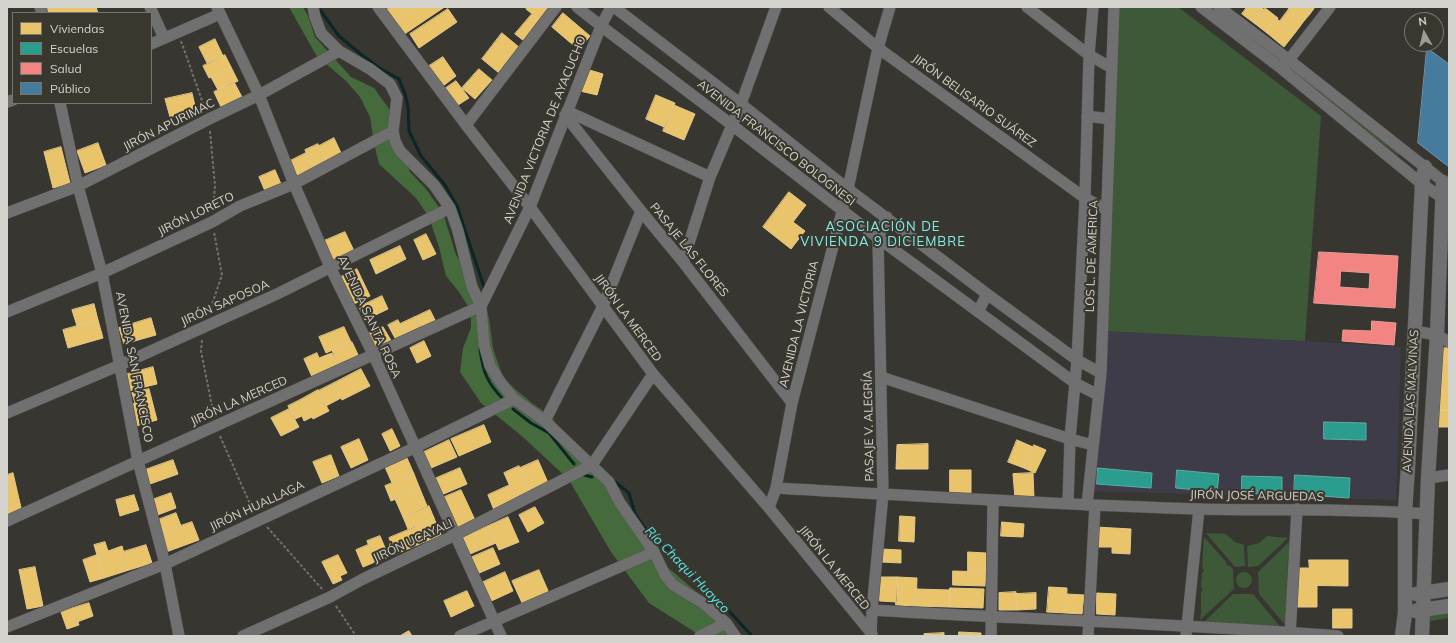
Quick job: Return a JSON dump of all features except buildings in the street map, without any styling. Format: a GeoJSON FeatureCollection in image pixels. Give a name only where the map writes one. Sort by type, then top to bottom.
{"type":"FeatureCollection","features":[{"type":"Feature","properties":{"kind":"street"},"geometry":{"type":"LineString","coordinates":[[150,7],[164,38]]}},
{"type":"Feature","properties":{"kind":"street"},"geometry":{"type":"LineString","coordinates":[[313,7],[315,17],[322,33],[339,52],[370,69],[390,84],[396,98],[393,131],[395,141],[400,151],[434,185],[450,208],[458,231],[472,287],[481,306],[484,344],[490,366],[501,383],[514,399],[545,421],[609,482],[620,503],[654,552],[665,575],[673,585],[703,603],[726,623],[735,636]]}},
{"type":"Feature","properties":{"kind":"street","name":"JIRÓN LA MERCED"},"geometry":{"type":"LineString","coordinates":[[378,7],[466,125],[530,207],[653,374],[769,508],[872,635]]}},
{"type":"Feature","properties":{"kind":"street"},"geometry":{"type":"LineString","coordinates":[[466,125],[556,7]]}},
{"type":"Feature","properties":{"kind":"street","name":"AVENIDA FRANCISCO BOLOGNESI"},"geometry":{"type":"LineString","coordinates":[[577,7],[878,238],[1075,383],[1098,395]]}},
{"type":"Feature","properties":{"kind":"street","name":"AVENIDA FRANCISCO BOLOGNESI"},"geometry":{"type":"LineString","coordinates":[[613,7],[741,104],[848,189],[987,294],[1077,360],[1100,373]]}},
{"type":"Feature","properties":{"kind":"street","name":"AVENIDA VICTORIA DE AYACUCHO"},"geometry":{"type":"LineString","coordinates":[[481,306],[530,207],[600,26],[613,7]]}},
{"type":"Feature","properties":{"kind":"street"},"geometry":{"type":"LineString","coordinates":[[683,262],[710,177],[741,104],[776,7]]}},
{"type":"Feature","properties":{"kind":"street","name":"JIRÓN BELISARIO SUÁREZ"},"geometry":{"type":"LineString","coordinates":[[829,7],[878,48],[1085,198],[1107,210]]}},
{"type":"Feature","properties":{"kind":"street","name":"AVENIDA LA VICTORIA"},"geometry":{"type":"LineString","coordinates":[[769,508],[776,488],[792,403],[848,189],[878,48],[890,7]]}},
{"type":"Feature","properties":{"kind":"street"},"geometry":{"type":"LineString","coordinates":[[1027,7],[1088,55],[1112,68]]}},
{"type":"Feature","properties":{"kind":"street","name":"LOS L. DE AMERICA"},"geometry":{"type":"LineString","coordinates":[[1068,504],[1070,439],[1077,360],[1085,198],[1088,55],[1094,7]]}},
{"type":"Feature","properties":{"kind":"street","name":"LOS L. DE AMERICA"},"geometry":{"type":"LineString","coordinates":[[1088,636],[1093,444],[1100,373],[1114,7]]}},
{"type":"Feature","properties":{"kind":"street"},"geometry":{"type":"LineString","coordinates":[[1201,7],[1285,64],[1424,167],[1446,192]]}},
{"type":"Feature","properties":{"kind":"street"},"geometry":{"type":"LineString","coordinates":[[1219,7],[1422,184],[1446,192]]}},
{"type":"Feature","properties":{"kind":"street"},"geometry":{"type":"LineString","coordinates":[[1285,64],[1330,7]]}},
{"type":"Feature","properties":{"kind":"street"},"geometry":{"type":"LineString","coordinates":[[152,44],[178,33],[218,10]]}},
{"type":"Feature","properties":{"kind":"street","name":"AVENIDA SANTA ROSA"},"geometry":{"type":"LineString","coordinates":[[218,10],[259,95],[294,184],[331,268],[374,356],[414,448],[501,636]]}},
{"type":"Feature","properties":{"kind":"street","name":"JIRÓN APURIMAC"},"geometry":{"type":"LineString","coordinates":[[7,213],[78,186],[259,95],[339,52]]}},
{"type":"Feature","properties":{"kind":"street","name":"AVENIDA SAN FRANCISCO"},"geometry":{"type":"LineString","coordinates":[[60,104],[78,186],[102,273],[138,460],[165,564],[179,636]]}},
{"type":"Feature","properties":{"kind":"street"},"geometry":{"type":"LineString","coordinates":[[566,113],[710,177]]}},
{"type":"Feature","properties":{"kind":"street","name":"PASAJE LAS FLORES"},"geometry":{"type":"LineString","coordinates":[[566,113],[640,211],[683,262],[792,403]]}},
{"type":"Feature","properties":{"kind":"street"},"geometry":{"type":"LineString","coordinates":[[1087,116],[1110,119]]}},
{"type":"Feature","properties":{"kind":"street","name":"JIRÓN LORETO"},"geometry":{"type":"LineString","coordinates":[[7,312],[102,273],[212,222],[240,206],[294,184],[393,131]]}},
{"type":"Feature","properties":{"kind":"street","name":"AVENIDA LAS MALVINAS"},"geometry":{"type":"LineString","coordinates":[[1402,636],[1405,613],[1406,512],[1414,331],[1424,167]]}},
{"type":"Feature","properties":{"kind":"street","name":"AVENIDA LAS MALVINAS"},"geometry":{"type":"LineString","coordinates":[[1422,636],[1428,478],[1443,339],[1446,192]]}},
{"type":"Feature","properties":{"kind":"street","name":"JIRÓN SAPOSOA"},"geometry":{"type":"LineString","coordinates":[[7,413],[120,365],[204,327],[331,268],[450,208]]}},
{"type":"Feature","properties":{"kind":"street"},"geometry":{"type":"LineString","coordinates":[[545,421],[604,306],[640,211]]}},
{"type":"Feature","properties":{"kind":"street","name":"PASAJE V. ALEGRÍA"},"geometry":{"type":"LineString","coordinates":[[872,635],[872,610],[883,494],[878,238],[887,217]]}},
{"type":"Feature","properties":{"kind":"street"},"geometry":{"type":"LineString","coordinates":[[978,312],[987,294]]}},
{"type":"Feature","properties":{"kind":"street","name":"JIRÓN LA MERCED"},"geometry":{"type":"LineString","coordinates":[[7,521],[138,460],[374,356],[481,306]]}},
{"type":"Feature","properties":{"kind":"street"},"geometry":{"type":"LineString","coordinates":[[1414,331],[1443,339]]}},
{"type":"Feature","properties":{"kind":"street"},"geometry":{"type":"LineString","coordinates":[[592,465],[653,374]]}},
{"type":"Feature","properties":{"kind":"street"},"geometry":{"type":"LineString","coordinates":[[881,377],[1070,439],[1093,444]]}},
{"type":"Feature","properties":{"kind":"street","name":"JIRÓN HUALLAGA"},"geometry":{"type":"LineString","coordinates":[[7,627],[165,564],[414,448],[514,399]]}},
{"type":"Feature","properties":{"kind":"street","name":"JIRÓN UCAYALI"},"geometry":{"type":"LineString","coordinates":[[243,636],[330,597],[363,579],[455,535],[592,465]]}},
{"type":"Feature","properties":{"kind":"street"},"geometry":{"type":"LineString","coordinates":[[1428,478],[1449,475]]}},
{"type":"Feature","properties":{"kind":"street","name":"JIRÓN JOSÉ ARGUEDAS"},"geometry":{"type":"LineString","coordinates":[[776,488],[993,502],[1199,509],[1297,509],[1406,512],[1427,514]]}},
{"type":"Feature","properties":{"kind":"street"},"geometry":{"type":"LineString","coordinates":[[991,636],[993,502]]}},
{"type":"Feature","properties":{"kind":"street"},"geometry":{"type":"LineString","coordinates":[[1187,631],[1199,509]]}},
{"type":"Feature","properties":{"kind":"street"},"geometry":{"type":"LineString","coordinates":[[1290,634],[1297,509]]}},
{"type":"Feature","properties":{"kind":"street"},"geometry":{"type":"LineString","coordinates":[[460,636],[654,552]]}},
{"type":"Feature","properties":{"kind":"street"},"geometry":{"type":"LineString","coordinates":[[1405,594],[1449,589]]}},
{"type":"Feature","properties":{"kind":"street"},"geometry":{"type":"LineString","coordinates":[[1405,613],[1449,606]]}},
{"type":"Feature","properties":{"kind":"street"},"geometry":{"type":"LineString","coordinates":[[872,610],[1089,621],[1187,631],[1338,636]]}},
{"type":"Feature","properties":{"kind":"street"},"geometry":{"type":"LineString","coordinates":[[700,636],[726,623]]}},
{"type":"Feature","properties":{"kind":"path"},"geometry":{"type":"LineString","coordinates":[[178,33],[209,119],[215,186],[212,222],[222,275],[204,327],[201,351],[215,426],[250,504],[260,519],[330,597],[356,636]]}},
{"type":"Feature","properties":{"kind":"shaded area"},"geometry":{"type":"Polygon","coordinates":[[[1103,331],[1401,347],[1396,500],[1086,491],[1103,331]]]}},
{"type":"Feature","properties":{"kind":"green space"},"geometry":{"type":"Polygon","coordinates":[[[289,7],[303,7],[308,16],[315,37],[351,77],[374,88],[390,110],[410,172],[426,189],[443,213],[456,255],[476,283],[483,299],[489,318],[493,349],[503,377],[533,404],[551,416],[560,430],[615,496],[643,546],[722,614],[743,636],[701,636],[649,603],[611,552],[569,480],[523,437],[481,403],[460,372],[463,348],[471,328],[471,311],[459,292],[446,276],[439,247],[429,217],[416,198],[379,164],[370,117],[360,97],[346,81],[316,55],[289,7]]]}},
{"type":"Feature","properties":{"kind":"green space"},"geometry":{"type":"Polygon","coordinates":[[[1118,7],[1178,7],[1321,116],[1305,341],[1103,331],[1118,7]]]}},
{"type":"Feature","properties":{"kind":"green space"},"geometry":{"type":"Polygon","coordinates":[[[1324,94],[1400,154],[1398,155],[1323,98],[1324,94]]]}},
{"type":"Feature","properties":{"kind":"green space"},"geometry":{"type":"Polygon","coordinates":[[[1206,533],[1226,534],[1235,542],[1244,545],[1245,566],[1235,567],[1206,533]]]}},
{"type":"Feature","properties":{"kind":"green space"},"geometry":{"type":"Polygon","coordinates":[[[1267,536],[1288,538],[1258,566],[1248,567],[1247,546],[1259,543],[1267,536]]]}},
{"type":"Feature","properties":{"kind":"green space"},"geometry":{"type":"Polygon","coordinates":[[[1204,537],[1227,563],[1226,564],[1233,569],[1234,589],[1200,620],[1201,592],[1203,588],[1201,588],[1202,573],[1204,569],[1202,569],[1204,537]]]}},
{"type":"Feature","properties":{"kind":"green space"},"geometry":{"type":"Polygon","coordinates":[[[1289,542],[1286,626],[1259,594],[1258,572],[1289,542]]]}},
{"type":"Feature","properties":{"kind":"green space"},"geometry":{"type":"Polygon","coordinates":[[[1241,572],[1247,572],[1252,577],[1250,586],[1247,588],[1241,588],[1236,583],[1236,577],[1241,572]]]}},
{"type":"Feature","properties":{"kind":"green space"},"geometry":{"type":"Polygon","coordinates":[[[1233,594],[1253,594],[1282,629],[1201,625],[1233,594]]]}},
{"type":"Feature","properties":{"kind":"green space"},"geometry":{"type":"Polygon","coordinates":[[[1449,612],[1449,618],[1420,623],[1419,618],[1449,612]]]}},
{"type":"Feature","properties":{"kind":"waterway","name":"Río Chaqui Huayco"},"geometry":{"type":"LineString","coordinates":[[320,10],[339,36],[381,69],[399,79],[408,107],[409,131],[421,156],[445,185],[457,206],[484,287]]}},
{"type":"Feature","properties":{"kind":"waterway","name":"Río Chaqui Huayco"},"geometry":{"type":"LineString","coordinates":[[480,349],[484,371],[494,388],[504,400]]}},
{"type":"Feature","properties":{"kind":"waterway","name":"Río Chaqui Huayco"},"geometry":{"type":"LineString","coordinates":[[513,409],[531,423],[549,433],[574,464]]}},
{"type":"Feature","properties":{"kind":"waterway","name":"Río Chaqui Huayco"},"geometry":{"type":"LineString","coordinates":[[584,475],[592,477]]}},
{"type":"Feature","properties":{"kind":"waterway","name":"Río Chaqui Huayco"},"geometry":{"type":"LineString","coordinates":[[614,481],[629,493],[635,514],[649,534],[684,564],[692,576],[716,597],[752,636]]}},
{"type":"Feature","properties":{"kind":"district","name":"ASOCIACIÓN DE VIVIENDA 9 DICIEMBRE"},"geometry":{"type":"Point","coordinates":[883,234]}}]}
